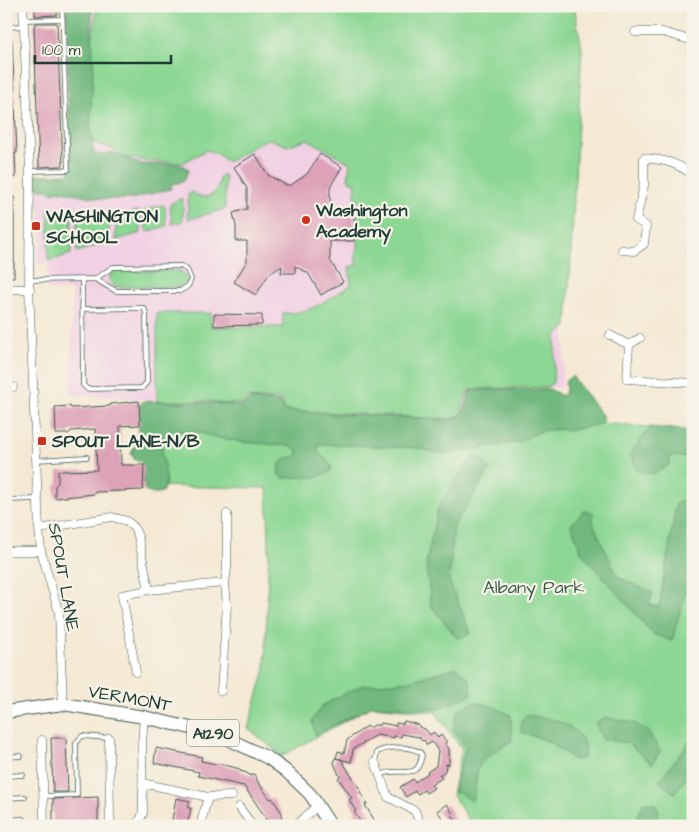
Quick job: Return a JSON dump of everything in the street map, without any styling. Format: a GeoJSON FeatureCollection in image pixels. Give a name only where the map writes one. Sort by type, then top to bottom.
{"type":"FeatureCollection","features":[{"type":"Feature","properties":{"kind":"main road","name":"VERMONT"},"geometry":{"type":"LineString","coordinates":[[6,712],[62,704],[144,717],[220,735],[268,758],[286,771],[310,794],[330,826]]}},
{"type":"Feature","properties":{"kind":"street","name":"SPOUT LANE"},"geometry":{"type":"LineString","coordinates":[[23,6],[30,172],[30,289],[38,529],[41,551],[59,613],[62,704]]}},
{"type":"Feature","properties":{"kind":"street"},"geometry":{"type":"LineString","coordinates":[[635,32],[663,32],[693,41]]}},
{"type":"Feature","properties":{"kind":"street"},"geometry":{"type":"LineString","coordinates":[[622,250],[634,251],[644,244],[646,226],[636,220],[644,185],[644,158],[664,160],[681,166],[693,175]]}},
{"type":"Feature","properties":{"kind":"street"},"geometry":{"type":"LineString","coordinates":[[6,289],[30,289]]}},
{"type":"Feature","properties":{"kind":"street"},"geometry":{"type":"LineString","coordinates":[[610,335],[629,345]]}},
{"type":"Feature","properties":{"kind":"street"},"geometry":{"type":"LineString","coordinates":[[629,345],[640,338]]}},
{"type":"Feature","properties":{"kind":"street"},"geometry":{"type":"LineString","coordinates":[[629,345],[627,379],[693,383]]}},
{"type":"Feature","properties":{"kind":"street"},"geometry":{"type":"LineString","coordinates":[[221,691],[227,604],[225,583],[227,568],[227,514]]}},
{"type":"Feature","properties":{"kind":"street"},"geometry":{"type":"LineString","coordinates":[[38,529],[112,517],[128,521],[134,527],[138,536],[149,590]]}},
{"type":"Feature","properties":{"kind":"street"},"geometry":{"type":"LineString","coordinates":[[6,551],[41,551]]}},
{"type":"Feature","properties":{"kind":"street"},"geometry":{"type":"LineString","coordinates":[[136,672],[122,595],[149,590],[225,583]]}},
{"type":"Feature","properties":{"kind":"street"},"geometry":{"type":"LineString","coordinates":[[132,826],[140,820],[143,813],[142,744],[144,717]]}},
{"type":"Feature","properties":{"kind":"street"},"geometry":{"type":"LineString","coordinates":[[108,738],[110,822],[112,825]]}},
{"type":"Feature","properties":{"kind":"street"},"geometry":{"type":"LineString","coordinates":[[42,740],[44,826]]}},
{"type":"Feature","properties":{"kind":"street"},"geometry":{"type":"LineString","coordinates":[[375,762],[388,797],[415,810],[421,826]]}},
{"type":"Feature","properties":{"kind":"street"},"geometry":{"type":"LineString","coordinates":[[142,783],[208,797],[232,796]]}},
{"type":"Feature","properties":{"kind":"street"},"geometry":{"type":"LineString","coordinates":[[200,826],[208,797]]}},
{"type":"Feature","properties":{"kind":"street"},"geometry":{"type":"LineString","coordinates":[[295,826],[318,805]]}},
{"type":"Feature","properties":{"kind":"street"},"geometry":{"type":"LineString","coordinates":[[239,807],[250,822],[249,826]]}},
{"type":"Feature","properties":{"kind":"lane"},"geometry":{"type":"LineString","coordinates":[[30,172],[68,170],[62,6]]}},
{"type":"Feature","properties":{"kind":"lane"},"geometry":{"type":"LineString","coordinates":[[6,27],[63,19]]}},
{"type":"Feature","properties":{"kind":"lane"},"geometry":{"type":"LineString","coordinates":[[30,280],[82,279],[95,280],[116,291],[180,291],[188,286],[191,279],[189,273],[184,268],[171,266],[113,267],[95,280]]}},
{"type":"Feature","properties":{"kind":"lane"},"geometry":{"type":"LineString","coordinates":[[82,279],[82,309],[83,385],[87,389],[142,388],[146,382],[146,313],[144,308],[82,309]]}},
{"type":"Feature","properties":{"kind":"lane"},"geometry":{"type":"LineString","coordinates":[[36,460],[87,457]]}},
{"type":"Feature","properties":{"kind":"lane"},"geometry":{"type":"LineString","coordinates":[[6,500],[37,499]]}},
{"type":"Feature","properties":{"kind":"lane"},"geometry":{"type":"LineString","coordinates":[[43,796],[77,795],[76,743],[82,736],[108,738]]}},
{"type":"Feature","properties":{"kind":"lane"},"geometry":{"type":"LineString","coordinates":[[375,762],[377,752],[382,750],[408,748],[420,752],[422,755],[418,768],[415,770],[380,775]]}},
{"type":"Feature","properties":{"kind":"lane"},"geometry":{"type":"LineString","coordinates":[[6,756],[21,756]]}},
{"type":"Feature","properties":{"kind":"lane"},"geometry":{"type":"LineString","coordinates":[[6,776],[23,775]]}},
{"type":"Feature","properties":{"kind":"lane"},"geometry":{"type":"LineString","coordinates":[[6,798],[24,797]]}},
{"type":"Feature","properties":{"kind":"lane"},"geometry":{"type":"LineString","coordinates":[[6,820],[23,819]]}},
{"type":"Feature","properties":{"kind":"shaded area","name":"Washington Academy"},"geometry":{"type":"Polygon","coordinates":[[[66,6],[570,6],[575,11],[582,49],[562,387],[470,389],[463,423],[71,394],[72,291],[48,290],[48,263],[38,264],[37,259],[42,234],[36,175],[70,174],[66,6]]]}},
{"type":"Feature","properties":{"kind":"green space"},"geometry":{"type":"Polygon","coordinates":[[[66,6],[93,6],[91,123],[94,153],[103,155],[112,152],[140,164],[179,164],[189,169],[183,182],[171,184],[171,189],[131,199],[101,199],[56,190],[54,193],[37,187],[36,175],[70,174],[66,6]]]}},
{"type":"Feature","properties":{"kind":"green space","name":"Washington Academy"},"geometry":{"type":"Polygon","coordinates":[[[97,6],[567,6],[575,11],[582,49],[567,326],[556,336],[553,383],[547,387],[472,389],[467,392],[461,415],[451,419],[284,410],[283,400],[247,398],[244,404],[215,403],[211,401],[157,401],[157,313],[211,313],[211,327],[283,327],[283,313],[293,313],[310,308],[351,285],[349,267],[357,265],[355,253],[358,249],[358,198],[355,197],[356,183],[350,182],[348,178],[350,163],[307,139],[287,146],[270,139],[263,141],[228,162],[217,154],[206,150],[183,163],[146,161],[121,156],[114,149],[91,142],[92,40],[97,6]]]}},
{"type":"Feature","properties":{"kind":"green space"},"geometry":{"type":"Polygon","coordinates":[[[225,176],[225,209],[188,218],[188,195],[192,192],[202,197],[211,195],[217,188],[219,177],[225,176]]]}},
{"type":"Feature","properties":{"kind":"green space"},"geometry":{"type":"Polygon","coordinates":[[[181,198],[183,200],[183,220],[172,224],[170,204],[181,198]]]}},
{"type":"Feature","properties":{"kind":"green space"},"geometry":{"type":"Polygon","coordinates":[[[163,205],[165,207],[166,226],[148,232],[146,230],[146,210],[163,205]]]}},
{"type":"Feature","properties":{"kind":"green space"},"geometry":{"type":"Polygon","coordinates":[[[49,209],[72,216],[71,254],[49,261],[48,260],[49,209]]]}},
{"type":"Feature","properties":{"kind":"green space"},"geometry":{"type":"Polygon","coordinates":[[[139,211],[141,213],[141,233],[116,240],[115,215],[139,211]]]}},
{"type":"Feature","properties":{"kind":"green space"},"geometry":{"type":"Polygon","coordinates":[[[77,215],[109,215],[109,242],[77,252],[77,215]]]}},
{"type":"Feature","properties":{"kind":"green space"},"geometry":{"type":"Polygon","coordinates":[[[116,271],[180,271],[186,275],[187,279],[185,284],[180,287],[116,287],[109,279],[111,274],[116,271]]]}},
{"type":"Feature","properties":{"kind":"green space"},"geometry":{"type":"Polygon","coordinates":[[[572,376],[604,418],[603,423],[568,431],[563,429],[541,431],[519,442],[443,454],[417,448],[319,444],[318,452],[332,466],[330,472],[317,477],[283,478],[278,474],[281,462],[297,456],[298,451],[291,446],[242,442],[213,437],[198,432],[169,431],[164,434],[162,445],[166,475],[165,486],[162,492],[153,494],[145,491],[141,461],[135,460],[131,454],[138,442],[138,413],[143,401],[243,406],[250,399],[281,402],[284,411],[447,420],[458,417],[464,411],[469,392],[474,390],[550,389],[562,396],[566,391],[565,381],[572,376]]]}},
{"type":"Feature","properties":{"kind":"green space","name":"Albany Park"},"geometry":{"type":"Polygon","coordinates":[[[150,413],[490,432],[576,421],[693,431],[693,826],[468,826],[469,821],[452,794],[462,749],[435,712],[372,706],[282,756],[248,728],[265,669],[269,543],[267,488],[145,486],[150,413]]]}},
{"type":"Feature","properties":{"kind":"green space"},"geometry":{"type":"Polygon","coordinates":[[[651,427],[693,431],[693,458],[670,456],[669,465],[653,474],[638,471],[630,454],[651,427]]]}},
{"type":"Feature","properties":{"kind":"green space"},"geometry":{"type":"Polygon","coordinates":[[[472,457],[482,459],[490,469],[454,526],[449,581],[471,633],[458,639],[431,606],[426,564],[438,507],[472,457]]]}},
{"type":"Feature","properties":{"kind":"green space"},"geometry":{"type":"Polygon","coordinates":[[[686,498],[693,498],[693,565],[672,641],[653,634],[582,553],[571,525],[585,509],[593,513],[593,523],[618,577],[653,593],[649,605],[659,607],[676,504],[686,498]]]}},
{"type":"Feature","properties":{"kind":"green space"},"geometry":{"type":"Polygon","coordinates":[[[456,667],[470,680],[472,694],[438,709],[372,706],[315,735],[312,720],[323,705],[360,686],[409,681],[456,667]]]}},
{"type":"Feature","properties":{"kind":"green space"},"geometry":{"type":"Polygon","coordinates":[[[475,702],[489,705],[511,715],[512,741],[492,753],[480,765],[472,801],[460,793],[453,792],[466,747],[453,729],[458,710],[475,702]]]}},
{"type":"Feature","properties":{"kind":"green space"},"geometry":{"type":"Polygon","coordinates":[[[527,715],[559,722],[573,729],[583,741],[584,757],[576,761],[548,741],[521,732],[521,720],[527,715]]]}},
{"type":"Feature","properties":{"kind":"green space"},"geometry":{"type":"Polygon","coordinates":[[[605,717],[634,723],[649,732],[660,752],[652,764],[628,743],[603,740],[595,723],[605,717]]]}},
{"type":"Feature","properties":{"kind":"green space"},"geometry":{"type":"Polygon","coordinates":[[[693,737],[693,771],[674,793],[659,781],[693,737]]]}},
{"type":"Feature","properties":{"kind":"green space"},"geometry":{"type":"Polygon","coordinates":[[[644,802],[655,804],[659,812],[655,826],[633,826],[644,802]]]}},
{"type":"Feature","properties":{"kind":"building"},"geometry":{"type":"Polygon","coordinates":[[[35,6],[57,6],[57,15],[35,16],[35,6]]]}},
{"type":"Feature","properties":{"kind":"building"},"geometry":{"type":"Polygon","coordinates":[[[36,23],[57,23],[63,166],[39,167],[34,26],[36,23]]]}},
{"type":"Feature","properties":{"kind":"building"},"geometry":{"type":"Polygon","coordinates":[[[6,39],[12,39],[17,153],[15,153],[16,177],[6,178],[6,39]]]}},
{"type":"Feature","properties":{"kind":"building"},"geometry":{"type":"Polygon","coordinates":[[[255,154],[268,175],[286,185],[291,185],[307,174],[320,154],[342,167],[330,187],[330,208],[354,208],[354,241],[330,241],[330,260],[343,282],[321,295],[308,273],[295,266],[295,273],[281,273],[282,266],[269,274],[256,295],[234,282],[247,261],[247,241],[236,241],[236,226],[233,213],[247,209],[247,188],[234,167],[255,154]]]}},
{"type":"Feature","properties":{"kind":"building"},"geometry":{"type":"Polygon","coordinates":[[[6,197],[14,197],[14,277],[6,277],[6,197]]]}},
{"type":"Feature","properties":{"kind":"building"},"geometry":{"type":"Polygon","coordinates":[[[214,314],[262,315],[262,325],[214,326],[214,314]]]}},
{"type":"Feature","properties":{"kind":"building"},"geometry":{"type":"Polygon","coordinates":[[[139,401],[140,425],[120,426],[121,465],[144,465],[143,490],[94,492],[94,494],[55,498],[58,471],[97,470],[95,429],[71,431],[68,434],[56,434],[55,407],[110,406],[110,404],[139,401]]]}},
{"type":"Feature","properties":{"kind":"building"},"geometry":{"type":"Polygon","coordinates":[[[404,721],[419,725],[430,735],[434,732],[438,738],[441,735],[447,742],[445,743],[449,749],[449,765],[446,764],[445,771],[439,775],[442,778],[431,785],[434,788],[426,793],[424,790],[418,794],[415,791],[406,797],[400,787],[413,779],[415,782],[436,766],[438,751],[432,742],[427,745],[419,737],[402,734],[401,737],[394,736],[394,738],[377,735],[353,749],[351,762],[336,758],[338,751],[344,753],[347,740],[367,726],[369,728],[381,723],[396,726],[396,723],[403,724],[404,721]]]}},
{"type":"Feature","properties":{"kind":"building"},"geometry":{"type":"Polygon","coordinates":[[[51,738],[66,738],[68,792],[53,792],[51,738]]]}},
{"type":"Feature","properties":{"kind":"building"},"geometry":{"type":"Polygon","coordinates":[[[156,748],[202,757],[201,761],[240,769],[240,771],[250,776],[254,774],[259,784],[282,813],[280,826],[264,826],[266,818],[244,786],[198,776],[199,772],[154,763],[156,748]]]}},
{"type":"Feature","properties":{"kind":"building"},"geometry":{"type":"Polygon","coordinates":[[[335,758],[341,759],[361,791],[367,804],[365,805],[378,826],[363,826],[354,812],[356,811],[349,800],[352,798],[338,778],[340,777],[334,763],[335,758]]]}},
{"type":"Feature","properties":{"kind":"building"},"geometry":{"type":"Polygon","coordinates":[[[98,797],[98,826],[53,826],[53,799],[98,797]]]}},
{"type":"Feature","properties":{"kind":"building"},"geometry":{"type":"Polygon","coordinates":[[[176,798],[190,801],[188,808],[191,808],[187,826],[171,826],[176,798]]]}},
{"type":"Feature","properties":{"kind":"building"},"geometry":{"type":"Polygon","coordinates":[[[447,804],[457,822],[452,826],[437,826],[444,820],[437,811],[447,804]]]}},
{"type":"Feature","properties":{"kind":"place","name":"Washington Academy"},"geometry":{"type":"Point","coordinates":[306,220]}},
{"type":"Feature","properties":{"kind":"place","name":"WASHINGTON SCHOOL"},"geometry":{"type":"Point","coordinates":[36,226]}},
{"type":"Feature","properties":{"kind":"place","name":"SPOUT LANE-N/B"},"geometry":{"type":"Point","coordinates":[42,441]}}]}
